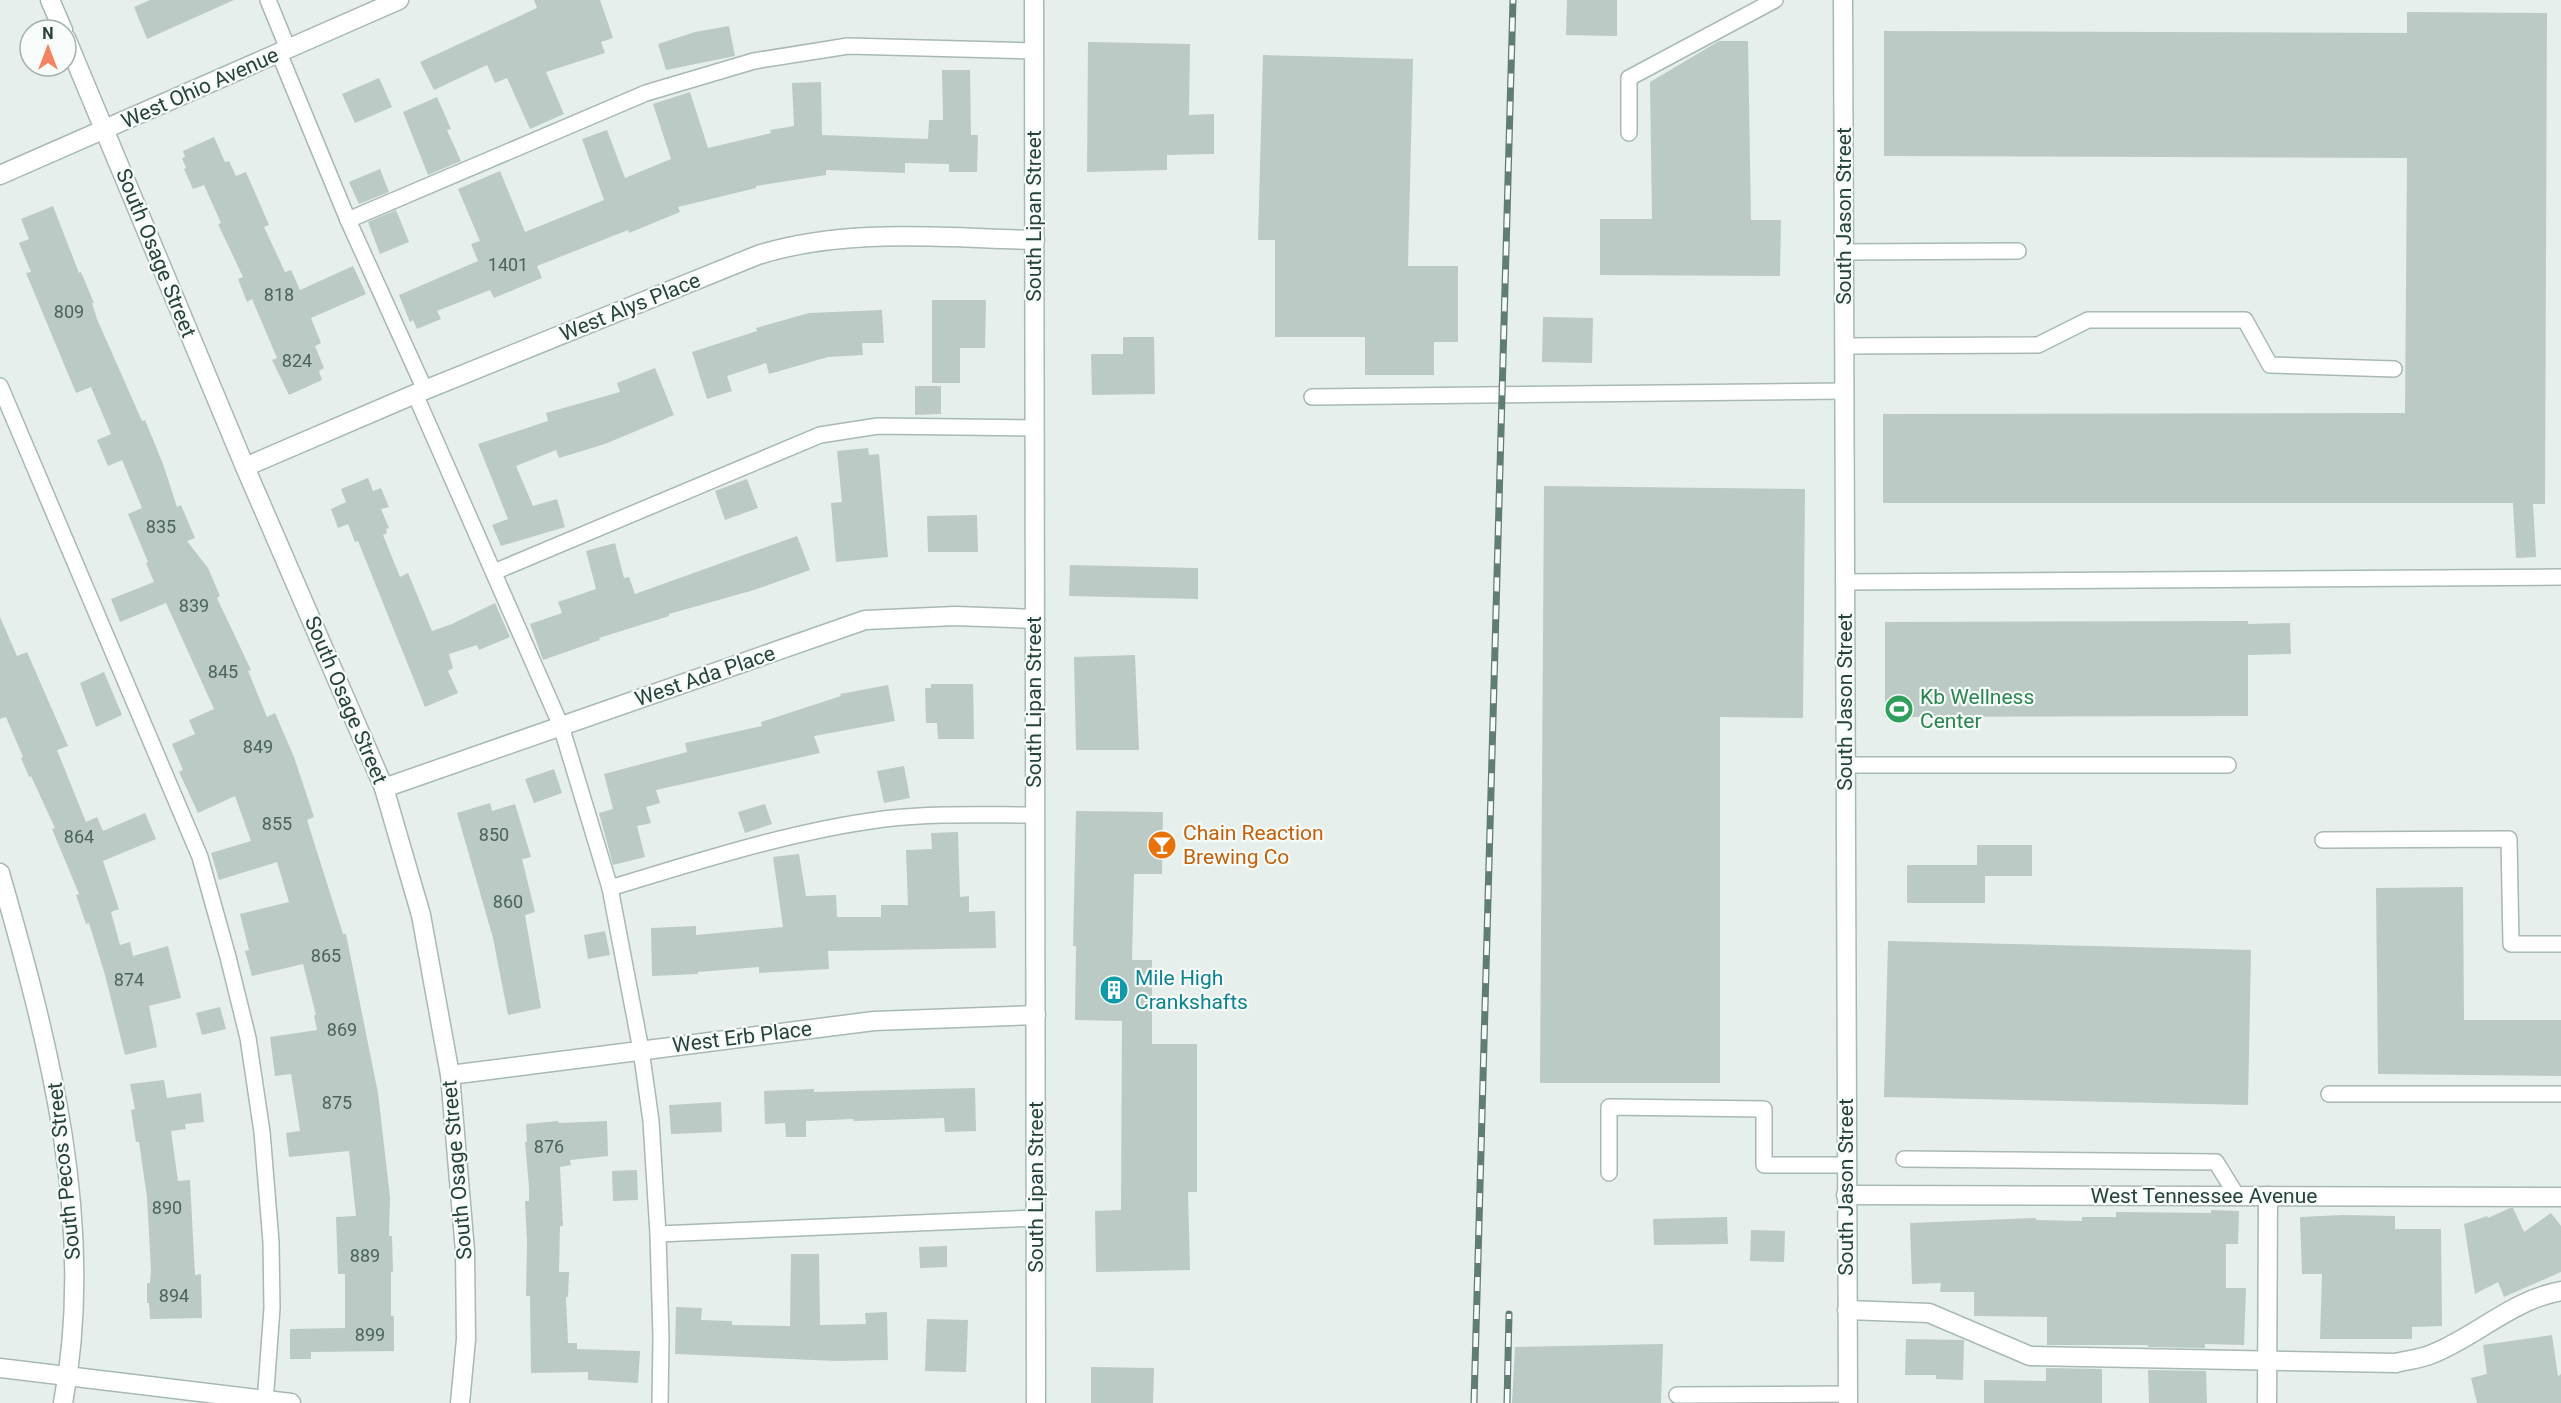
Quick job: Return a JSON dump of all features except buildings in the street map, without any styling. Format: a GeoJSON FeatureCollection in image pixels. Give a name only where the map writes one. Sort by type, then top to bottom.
{"type":"FeatureCollection","features":[{"type":"Feature","properties":{"kind":"street"},"geometry":{"type":"LineString","coordinates":[[50,0],[58,18]]}},
{"type":"Feature","properties":{"kind":"street","name":"West Ohio Avenue"},"geometry":{"type":"LineString","coordinates":[[0,175],[399,0]]}},
{"type":"Feature","properties":{"kind":"street","name":"South Lipan Street"},"geometry":{"type":"LineString","coordinates":[[1034,0],[1036,1403]]}},
{"type":"Feature","properties":{"kind":"street","name":"South Jason Street"},"geometry":{"type":"LineString","coordinates":[[1843,0],[1848,1399]]}},
{"type":"Feature","properties":{"kind":"street","name":"South Osage Street"},"geometry":{"type":"LineString","coordinates":[[78,66],[245,467],[384,788],[421,915],[450,1075],[465,1251],[466,1340],[460,1403]]}},
{"type":"Feature","properties":{"kind":"street","name":"West Alys Place"},"geometry":{"type":"LineString","coordinates":[[245,467],[420,392],[758,255],[789,245],[879,236],[1035,240]]}},
{"type":"Feature","properties":{"kind":"street","name":"West Ada Place"},"geometry":{"type":"LineString","coordinates":[[384,788],[865,620],[955,616],[1035,619]]}},
{"type":"Feature","properties":{"kind":"street","name":"South Pecos Street"},"geometry":{"type":"LineString","coordinates":[[0,873],[53,1071],[64,1140],[75,1265],[74,1326],[63,1403]]}},
{"type":"Feature","properties":{"kind":"street","name":"West Erb Place"},"geometry":{"type":"LineString","coordinates":[[450,1075],[874,1021],[1036,1015]]}},
{"type":"Feature","properties":{"kind":"street","name":"West Tennessee Avenue"},"geometry":{"type":"LineString","coordinates":[[1846,1195],[2561,1197]]}},
{"type":"Feature","properties":{"kind":"street"},"geometry":{"type":"LineString","coordinates":[[2267,1403],[2268,1196]]}},
{"type":"Feature","properties":{"kind":"street"},"geometry":{"type":"LineString","coordinates":[[1847,1310],[1929,1313],[2030,1356],[2396,1363],[2441,1350],[2513,1308],[2544,1294],[2561,1291]]}},
{"type":"Feature","properties":{"kind":"street"},"geometry":{"type":"LineString","coordinates":[[0,1368],[68,1378],[291,1403]]}},
{"type":"Feature","properties":{"kind":"lane"},"geometry":{"type":"LineString","coordinates":[[268,0],[284,51],[348,220],[494,572],[561,726],[610,888],[641,1050],[651,1121],[658,1234],[660,1403]]}},
{"type":"Feature","properties":{"kind":"lane"},"geometry":{"type":"LineString","coordinates":[[1629,133],[1629,78],[1775,0]]}},
{"type":"Feature","properties":{"kind":"lane"},"geometry":{"type":"LineString","coordinates":[[348,220],[646,93],[754,61],[848,46],[1034,51]]}},
{"type":"Feature","properties":{"kind":"lane"},"geometry":{"type":"LineString","coordinates":[[1844,252],[2018,251]]}},
{"type":"Feature","properties":{"kind":"lane"},"geometry":{"type":"LineString","coordinates":[[1844,346],[2038,345],[2088,320],[2245,320],[2270,365],[2394,369]]}},
{"type":"Feature","properties":{"kind":"lane"},"geometry":{"type":"LineString","coordinates":[[0,386],[200,857],[228,957],[248,1038],[262,1132],[271,1242],[272,1308],[266,1401]]}},
{"type":"Feature","properties":{"kind":"lane"},"geometry":{"type":"LineString","coordinates":[[1312,397],[1844,391]]}},
{"type":"Feature","properties":{"kind":"lane"},"geometry":{"type":"LineString","coordinates":[[494,572],[820,435],[878,426],[1034,428]]}},
{"type":"Feature","properties":{"kind":"lane"},"geometry":{"type":"LineString","coordinates":[[1845,582],[2561,577]]}},
{"type":"Feature","properties":{"kind":"lane"},"geometry":{"type":"LineString","coordinates":[[1845,765],[2228,765]]}},
{"type":"Feature","properties":{"kind":"lane"},"geometry":{"type":"LineString","coordinates":[[610,888],[770,841],[883,819],[926,815],[1034,815]]}},
{"type":"Feature","properties":{"kind":"lane"},"geometry":{"type":"LineString","coordinates":[[2323,840],[2509,839],[2511,944],[2561,944]]}},
{"type":"Feature","properties":{"kind":"lane"},"geometry":{"type":"LineString","coordinates":[[2329,1094],[2561,1094]]}},
{"type":"Feature","properties":{"kind":"lane"},"geometry":{"type":"LineString","coordinates":[[1609,1173],[1609,1107],[1764,1109],[1764,1165],[1846,1166]]}},
{"type":"Feature","properties":{"kind":"lane"},"geometry":{"type":"LineString","coordinates":[[1904,1159],[2216,1162],[2237,1196]]}},
{"type":"Feature","properties":{"kind":"lane"},"geometry":{"type":"LineString","coordinates":[[658,1234],[1036,1218]]}},
{"type":"Feature","properties":{"kind":"lane"},"geometry":{"type":"LineString","coordinates":[[1677,1395],[1848,1399]]}},
{"type":"Feature","properties":{"kind":"railway"},"geometry":{"type":"LineString","coordinates":[[1474,1403],[1513,0]]}},
{"type":"Feature","properties":{"kind":"railway"},"geometry":{"type":"LineString","coordinates":[[1507,1403],[1509,1314]]}},
{"type":"Feature","properties":{"kind":"place","name":"Kb Wellness Center"},"geometry":{"type":"Point","coordinates":[1899,709]}},
{"type":"Feature","properties":{"kind":"place","name":"Chain Reaction Brewing Co"},"geometry":{"type":"Point","coordinates":[1162,845]}},
{"type":"Feature","properties":{"kind":"place","name":"Mile High Crankshafts"},"geometry":{"type":"Point","coordinates":[1114,990]}}]}
